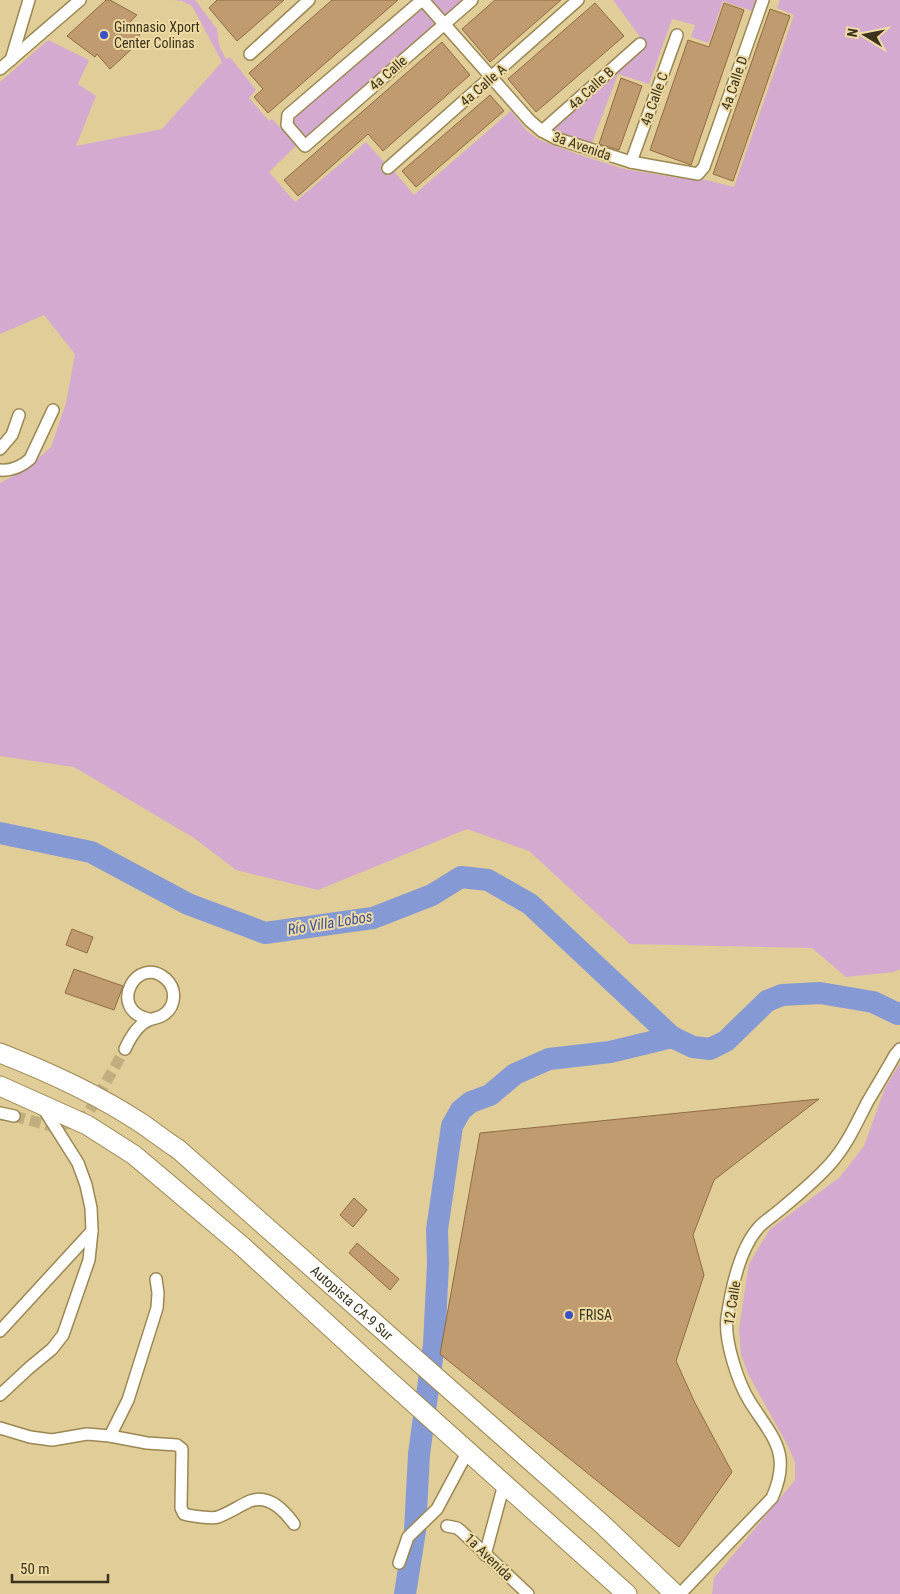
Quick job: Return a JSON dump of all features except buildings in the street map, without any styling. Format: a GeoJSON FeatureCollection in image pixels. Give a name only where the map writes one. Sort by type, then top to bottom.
{"type":"FeatureCollection","features":[{"type":"Feature","properties":{"kind":"highway","name":"Autopista CA-9 Sur"},"geometry":{"type":"LineString","coordinates":[[0,1053],[45,1071],[106,1102],[163,1139],[230,1194],[602,1524],[675,1594]]}},
{"type":"Feature","properties":{"kind":"highway"},"geometry":{"type":"LineString","coordinates":[[0,1086],[88,1125],[134,1155],[243,1248],[387,1380],[627,1594]]}},
{"type":"Feature","properties":{"kind":"street"},"geometry":{"type":"LineString","coordinates":[[11,60],[29,0]]}},
{"type":"Feature","properties":{"kind":"street"},"geometry":{"type":"LineString","coordinates":[[0,69],[80,0]]}},
{"type":"Feature","properties":{"kind":"street"},"geometry":{"type":"LineString","coordinates":[[250,54],[309,0]]}},
{"type":"Feature","properties":{"kind":"street","name":"3a Avenida"},"geometry":{"type":"LineString","coordinates":[[423,0],[530,121],[542,131],[555,138],[631,162],[694,174],[700,173],[704,167]]}},
{"type":"Feature","properties":{"kind":"street","name":"4a Calle"},"geometry":{"type":"LineString","coordinates":[[423,0],[288,116],[286,121],[290,129],[305,146],[472,0]]}},
{"type":"Feature","properties":{"kind":"street","name":"4a Calle A"},"geometry":{"type":"LineString","coordinates":[[388,168],[578,0]]}},
{"type":"Feature","properties":{"kind":"street","name":"4a Calle D"},"geometry":{"type":"LineString","coordinates":[[704,167],[763,0]]}},
{"type":"Feature","properties":{"kind":"street","name":"4a Calle C"},"geometry":{"type":"LineString","coordinates":[[631,162],[677,35]]}},
{"type":"Feature","properties":{"kind":"street","name":"4a Calle B"},"geometry":{"type":"LineString","coordinates":[[542,131],[640,44]]}},
{"type":"Feature","properties":{"kind":"street"},"geometry":{"type":"LineString","coordinates":[[0,470],[9,470],[23,465],[30,459],[53,410]]}},
{"type":"Feature","properties":{"kind":"street"},"geometry":{"type":"LineString","coordinates":[[0,449],[4,447],[12,435],[19,415]]}},
{"type":"Feature","properties":{"kind":"street"},"geometry":{"type":"LineString","coordinates":[[125,1049],[132,1035],[150,1019],[162,1016],[171,1007],[174,993],[169,981],[151,972],[138,976],[128,992],[129,1005],[133,1011],[137,1015],[150,1019]]}},
{"type":"Feature","properties":{"kind":"street","name":"12 Calle"},"geometry":{"type":"LineString","coordinates":[[680,1594],[772,1498],[781,1470],[780,1455],[775,1441],[770,1430],[748,1399],[740,1380],[728,1338],[727,1321],[730,1298],[750,1239],[760,1226],[813,1182],[831,1162],[845,1144],[900,1049]]}},
{"type":"Feature","properties":{"kind":"street"},"geometry":{"type":"LineString","coordinates":[[0,1395],[52,1350],[63,1335],[89,1260],[92,1232],[91,1208],[86,1185],[78,1163],[39,1102]]}},
{"type":"Feature","properties":{"kind":"street"},"geometry":{"type":"LineString","coordinates":[[0,1112],[14,1116]]}},
{"type":"Feature","properties":{"kind":"street"},"geometry":{"type":"LineString","coordinates":[[0,1331],[92,1232]]}},
{"type":"Feature","properties":{"kind":"street"},"geometry":{"type":"LineString","coordinates":[[110,1436],[128,1400],[157,1308],[158,1293],[155,1284],[156,1279]]}},
{"type":"Feature","properties":{"kind":"street"},"geometry":{"type":"LineString","coordinates":[[0,1428],[5,1431],[52,1440],[87,1434],[148,1443],[177,1445],[181,1447],[181,1508],[184,1514],[217,1518],[252,1500],[263,1500],[271,1502],[280,1508],[294,1524]]}},
{"type":"Feature","properties":{"kind":"street"},"geometry":{"type":"LineString","coordinates":[[399,1563],[408,1537],[437,1509],[468,1451]]}},
{"type":"Feature","properties":{"kind":"street"},"geometry":{"type":"LineString","coordinates":[[486,1555],[504,1484]]}},
{"type":"Feature","properties":{"kind":"street","name":"1a Avenida"},"geometry":{"type":"LineString","coordinates":[[447,1526],[457,1528],[528,1594]]}},
{"type":"Feature","properties":{"kind":"shaded area"},"geometry":{"type":"Polygon","coordinates":[[[173,0],[195,0],[217,29],[219,45],[226,59],[230,57],[256,90],[249,98],[269,121],[272,119],[297,145],[269,172],[295,202],[366,142],[384,162],[380,166],[388,176],[394,171],[414,195],[511,111],[527,131],[540,140],[577,154],[624,169],[693,180],[702,179],[734,187],[794,15],[777,8],[780,0],[900,0],[900,969],[894,972],[846,977],[812,948],[630,944],[529,851],[467,829],[318,890],[236,870],[194,838],[74,767],[0,756],[0,483],[26,469],[51,447],[66,403],[75,354],[44,315],[0,334],[0,82],[48,40],[89,60],[78,84],[96,96],[76,146],[162,129],[222,62],[192,6],[182,1],[173,0]]]}},
{"type":"Feature","properties":{"kind":"shaded area"},"geometry":{"type":"Polygon","coordinates":[[[422,0],[472,0],[305,146],[288,115],[422,0]]]}},
{"type":"Feature","properties":{"kind":"shaded area"},"geometry":{"type":"Polygon","coordinates":[[[613,0],[756,0],[752,11],[723,1],[709,43],[691,37],[695,25],[672,19],[649,84],[618,74],[592,143],[557,132],[554,129],[646,45],[613,0]]]}},
{"type":"Feature","properties":{"kind":"shaded area"},"geometry":{"type":"Polygon","coordinates":[[[900,1063],[900,1594],[712,1594],[714,1578],[795,1480],[795,1462],[748,1374],[741,1354],[739,1329],[749,1264],[770,1229],[840,1177],[864,1146],[885,1088],[900,1063]]]}},
{"type":"Feature","properties":{"kind":"waterway","name":"Río Villa Lobos"},"geometry":{"type":"LineString","coordinates":[[0,833],[91,852],[188,904],[265,933],[373,918],[432,895],[461,877],[488,880],[530,904],[672,1037],[693,1047],[710,1049],[726,1041],[767,1001],[782,995],[820,993],[873,1002],[898,1014],[900,1013]]}},
{"type":"Feature","properties":{"kind":"waterway"},"geometry":{"type":"LineString","coordinates":[[405,1594],[415,1531],[419,1454],[434,1344],[438,1264],[437,1230],[452,1126],[461,1110],[471,1102],[490,1095],[515,1074],[549,1059],[610,1052],[672,1037]]}},
{"type":"Feature","properties":{"kind":"tunnel"},"geometry":{"type":"LineString","coordinates":[[14,1116],[51,1126],[74,1123],[87,1115],[125,1049]]}},
{"type":"Feature","properties":{"kind":"place","name":"Gimnasio Xport Center Colinas"},"geometry":{"type":"Point","coordinates":[104,35]}},
{"type":"Feature","properties":{"kind":"place","name":"FRISA"},"geometry":{"type":"Point","coordinates":[569,1315]}}]}
